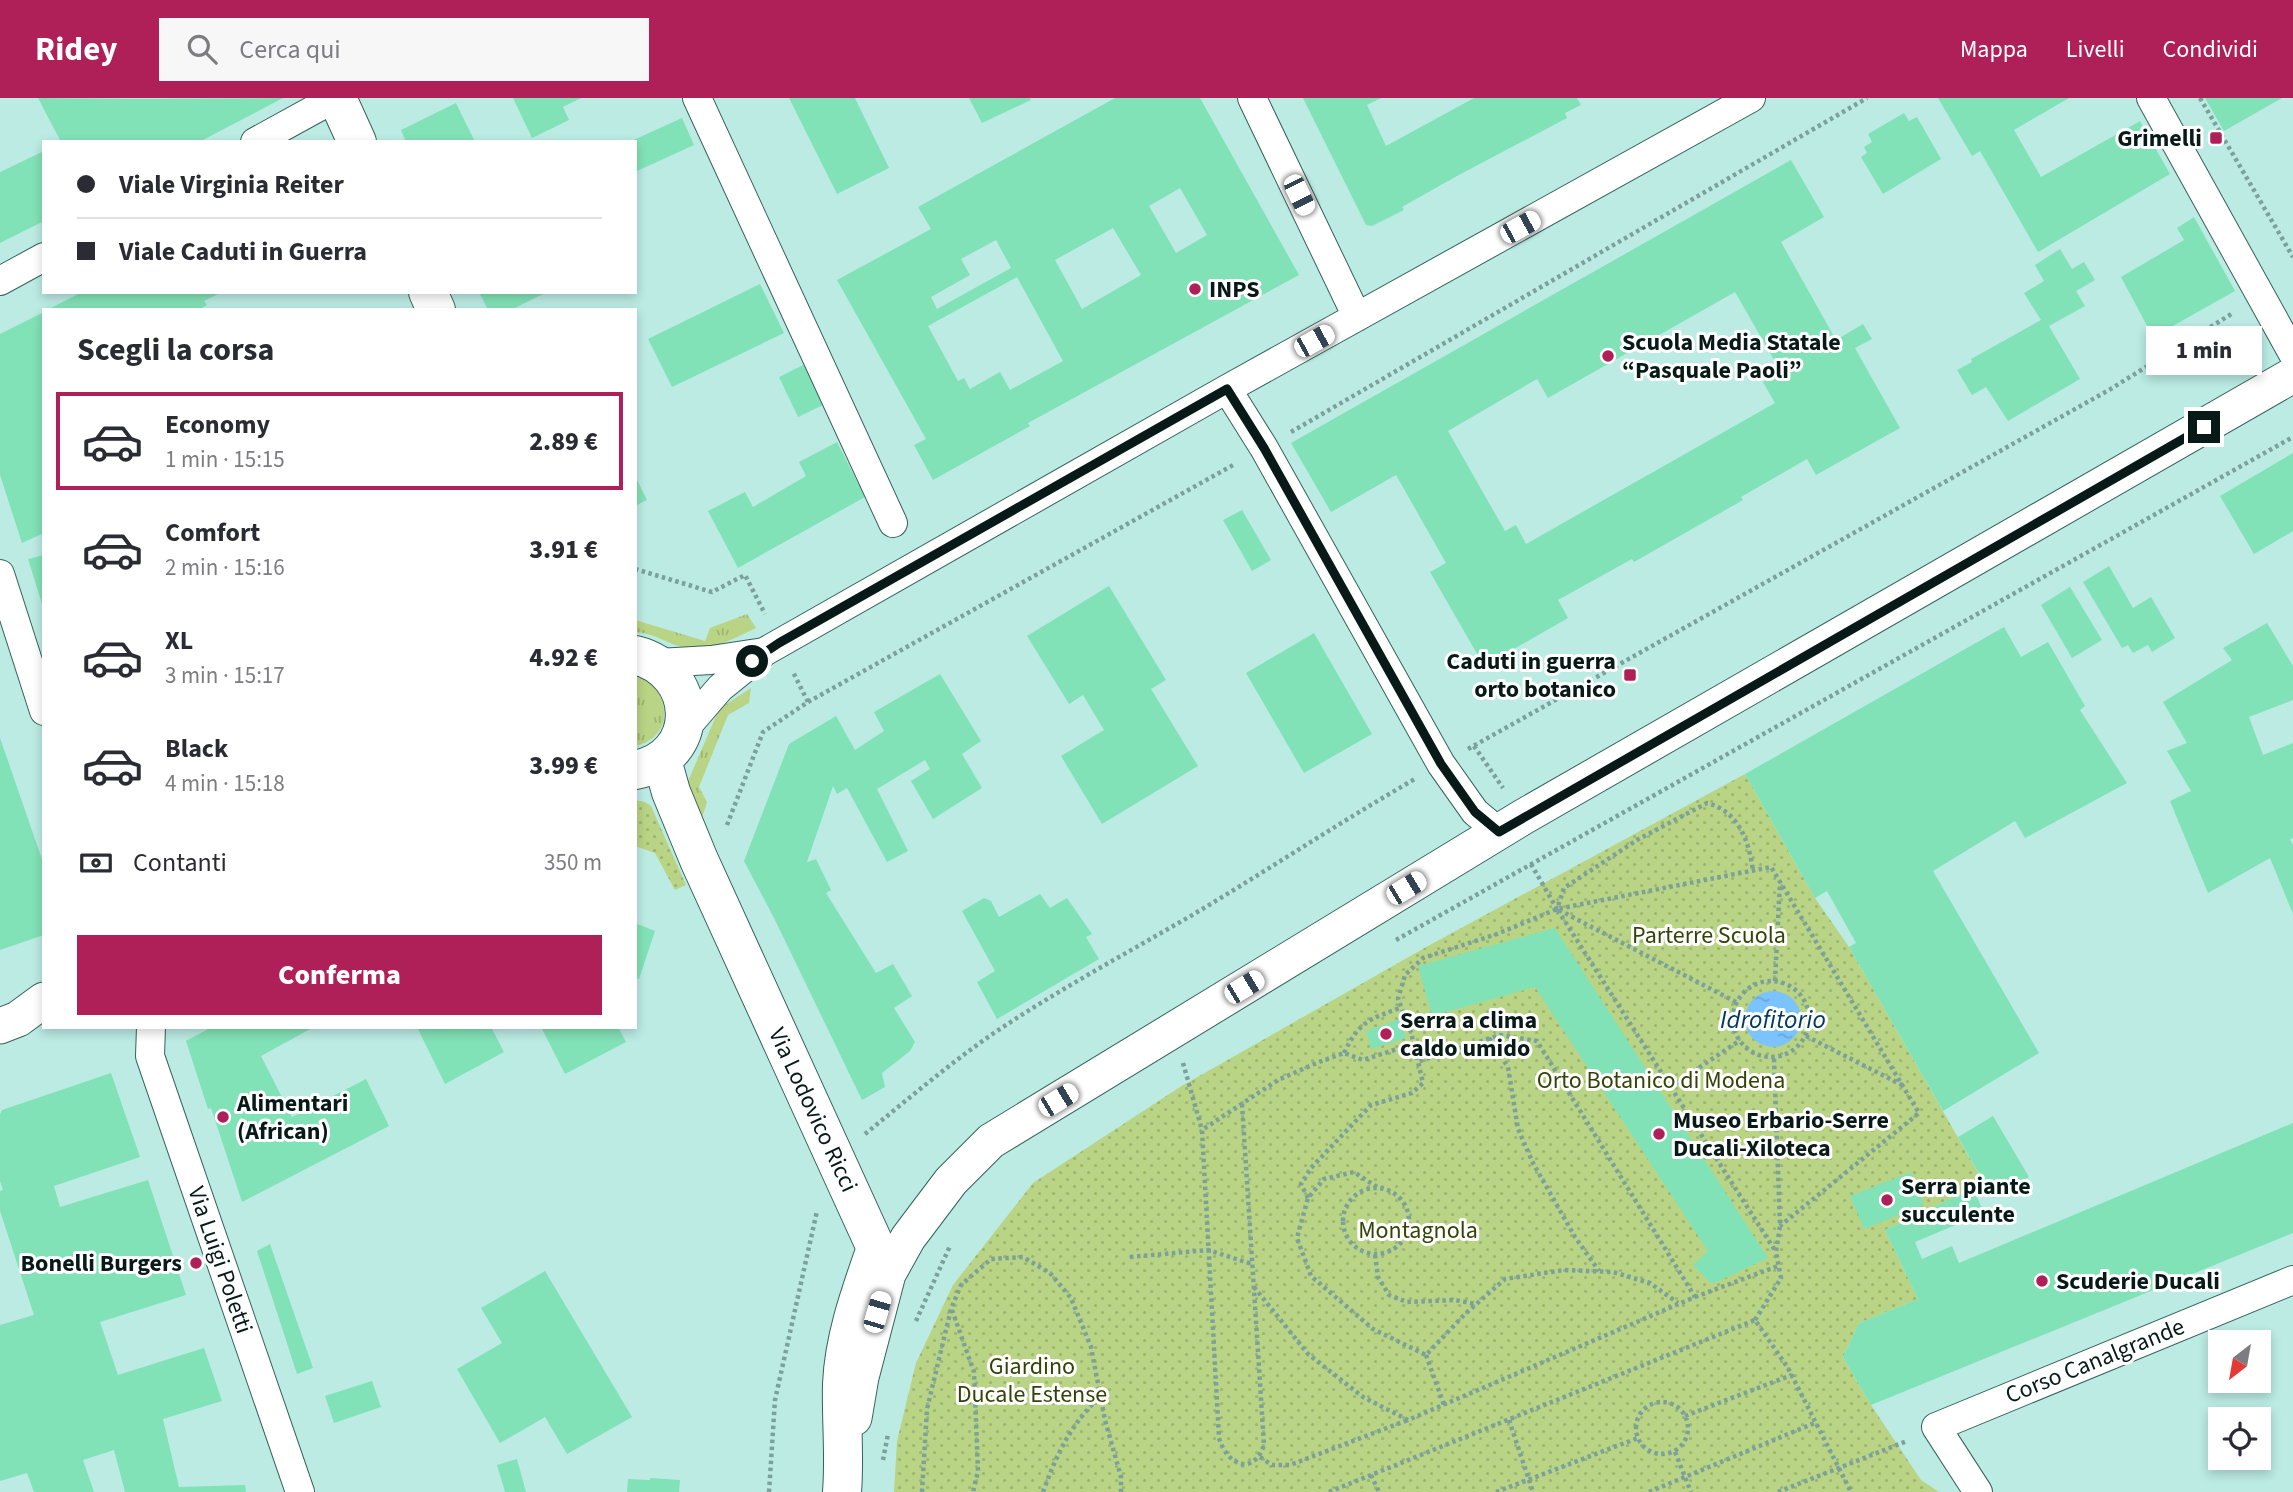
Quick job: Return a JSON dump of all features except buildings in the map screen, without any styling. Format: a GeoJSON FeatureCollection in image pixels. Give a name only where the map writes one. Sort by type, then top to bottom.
{"type":"FeatureCollection","features":[{"type":"Feature","properties":{"kind":"main road"},"geometry":{"type":"LineString","coordinates":[[336,98],[356,140]]}},
{"type":"Feature","properties":{"kind":"main road","name":"Via Lodovico Ricci"},"geometry":{"type":"LineString","coordinates":[[647,659],[673,676],[682,694],[686,712],[660,754],[671,792],[699,860],[876,1248],[848,1340],[842,1382],[843,1483]]}},
{"type":"Feature","properties":{"kind":"street"},"geometry":{"type":"LineString","coordinates":[[259,140],[336,98]]}},
{"type":"Feature","properties":{"kind":"street"},"geometry":{"type":"LineString","coordinates":[[697,98],[893,523]]}},
{"type":"Feature","properties":{"kind":"street"},"geometry":{"type":"LineString","coordinates":[[1252,98],[1357,317]]}},
{"type":"Feature","properties":{"kind":"street"},"geometry":{"type":"LineString","coordinates":[[660,754],[720,688],[771,648],[1227,389],[1751,98]]}},
{"type":"Feature","properties":{"kind":"street"},"geometry":{"type":"LineString","coordinates":[[2151,98],[2293,354]]}},
{"type":"Feature","properties":{"kind":"street"},"geometry":{"type":"LineString","coordinates":[[0,281],[42,258]]}},
{"type":"Feature","properties":{"kind":"street"},"geometry":{"type":"LineString","coordinates":[[843,1483],[861,1377],[888,1274],[908,1238],[969,1161],[991,1141],[1499,832],[2293,375]]}},
{"type":"Feature","properties":{"kind":"street"},"geometry":{"type":"LineString","coordinates":[[1227,389],[1264,448],[1441,764],[1475,812],[1499,832]]}},
{"type":"Feature","properties":{"kind":"street"},"geometry":{"type":"LineString","coordinates":[[0,574],[42,705]]}},
{"type":"Feature","properties":{"kind":"street"},"geometry":{"type":"LineString","coordinates":[[647,659],[710,660],[771,648]]}},
{"type":"Feature","properties":{"kind":"street"},"geometry":{"type":"LineString","coordinates":[[130,1029],[150,1056]]}},
{"type":"Feature","properties":{"kind":"street","name":"Via Luigi Poletti"},"geometry":{"type":"LineString","coordinates":[[151,1029],[150,1056],[300,1492]]}},
{"type":"Feature","properties":{"kind":"street","name":"Corso Canalgrande"},"geometry":{"type":"LineString","coordinates":[[1936,1427],[2293,1280]]}},
{"type":"Feature","properties":{"kind":"street"},"geometry":{"type":"LineString","coordinates":[[1936,1427],[1978,1492]]}},
{"type":"Feature","properties":{"kind":"path"},"geometry":{"type":"LineString","coordinates":[[727,826],[763,732],[808,702],[1264,448],[1867,98]]}},
{"type":"Feature","properties":{"kind":"path"},"geometry":{"type":"LineString","coordinates":[[2200,98],[2293,257]]}},
{"type":"Feature","properties":{"kind":"path"},"geometry":{"type":"LineString","coordinates":[[769,1492],[775,1399],[821,1193],[835,1161],[932,1079],[994,1033],[1195,914],[1353,814],[2109,390],[2233,313],[2240,324]]}},
{"type":"Feature","properties":{"kind":"path"},"geometry":{"type":"LineString","coordinates":[[1389,944],[2293,437]]}},
{"type":"Feature","properties":{"kind":"path"},"geometry":{"type":"LineString","coordinates":[[637,570],[712,592],[745,575],[771,648],[808,702]]}},
{"type":"Feature","properties":{"kind":"path"},"geometry":{"type":"LineString","coordinates":[[1557,909],[1564,888],[1637,841],[1707,803],[1721,807],[1737,821],[1751,853],[1753,871]]}},
{"type":"Feature","properties":{"kind":"path"},"geometry":{"type":"LineString","coordinates":[[1531,864],[1776,1252]]}},
{"type":"Feature","properties":{"kind":"path"},"geometry":{"type":"LineString","coordinates":[[1308,1198],[1301,1184],[1311,1168],[1371,1105],[1412,1093],[1423,1083],[1398,999],[1405,975],[1423,958],[1497,934],[1557,909],[1771,867],[1919,1113],[1780,1226]]}},
{"type":"Feature","properties":{"kind":"path"},"geometry":{"type":"LineString","coordinates":[[1775,981],[1780,881]]}},
{"type":"Feature","properties":{"kind":"path"},"geometry":{"type":"LineString","coordinates":[[1557,909],[1736,1002]]}},
{"type":"Feature","properties":{"kind":"path"},"geometry":{"type":"LineString","coordinates":[[1768,980],[1775,981],[1788,984],[1803,997],[1810,1016],[1806,1036],[1794,1051],[1774,1058],[1755,1054],[1739,1041],[1733,1022],[1736,1002],[1749,987],[1768,980]]}},
{"type":"Feature","properties":{"kind":"path"},"geometry":{"type":"LineString","coordinates":[[1202,1130],[1278,1080],[1344,1053],[1353,1034],[1369,1019],[1400,1009]]}},
{"type":"Feature","properties":{"kind":"path"},"geometry":{"type":"LineString","coordinates":[[1417,1062],[1500,1035],[1537,1041],[1695,1297]]}},
{"type":"Feature","properties":{"kind":"path"},"geometry":{"type":"LineString","coordinates":[[1806,1036],[1903,1086]]}},
{"type":"Feature","properties":{"kind":"path"},"geometry":{"type":"LineString","coordinates":[[1489,1038],[1508,1067],[1518,1129],[1533,1163],[1574,1237],[1599,1271]]}},
{"type":"Feature","properties":{"kind":"path"},"geometry":{"type":"LineString","coordinates":[[1670,1087],[1739,1041]]}},
{"type":"Feature","properties":{"kind":"path"},"geometry":{"type":"LineString","coordinates":[[1344,1053],[1363,1060],[1413,1044]]}},
{"type":"Feature","properties":{"kind":"path"},"geometry":{"type":"LineString","coordinates":[[1329,1492],[1755,1320],[1781,1278],[1776,1252],[1780,1226],[1774,1058]]}},
{"type":"Feature","properties":{"kind":"path"},"geometry":{"type":"LineString","coordinates":[[1173,1067],[1183,1061],[1202,1130],[1219,1438],[1224,1454],[1231,1461],[1242,1464],[1259,1457],[1264,1445],[1242,1104]]}},
{"type":"Feature","properties":{"kind":"path"},"geometry":{"type":"LineString","coordinates":[[1377,1188],[1361,1191],[1349,1201],[1342,1216],[1344,1232],[1352,1246],[1367,1254],[1383,1255],[1398,1248],[1408,1234],[1410,1219],[1404,1203],[1392,1192],[1377,1188],[1354,1172],[1324,1179],[1308,1198],[1297,1238],[1311,1276],[1373,1329],[1426,1355],[1444,1405]]}},
{"type":"Feature","properties":{"kind":"path"},"geometry":{"type":"LineString","coordinates":[[913,1327],[951,1245]]}},
{"type":"Feature","properties":{"kind":"path"},"geometry":{"type":"LineString","coordinates":[[1130,1257],[1208,1250],[1252,1264]]}},
{"type":"Feature","properties":{"kind":"path"},"geometry":{"type":"LineString","coordinates":[[1375,1255],[1378,1277],[1389,1295],[1407,1302],[1455,1300],[1477,1304]]}},
{"type":"Feature","properties":{"kind":"path"},"geometry":{"type":"LineString","coordinates":[[922,1492],[927,1409],[951,1310],[961,1285],[990,1259],[1023,1256],[1050,1273],[1071,1298],[1091,1347],[1121,1476],[1121,1492]]}},
{"type":"Feature","properties":{"kind":"path"},"geometry":{"type":"LineString","coordinates":[[1259,1457],[1272,1465],[1290,1465],[1408,1420],[1695,1297],[1778,1266]]}},
{"type":"Feature","properties":{"kind":"path"},"geometry":{"type":"LineString","coordinates":[[1426,1355],[1505,1279],[1564,1270],[1613,1272],[1650,1283],[1679,1304]]}},
{"type":"Feature","properties":{"kind":"path"},"geometry":{"type":"LineString","coordinates":[[1254,1287],[1308,1354],[1363,1396],[1408,1420]]}},
{"type":"Feature","properties":{"kind":"path"},"geometry":{"type":"LineString","coordinates":[[951,1310],[974,1372],[978,1471],[973,1492]]}},
{"type":"Feature","properties":{"kind":"path"},"geometry":{"type":"LineString","coordinates":[[1755,1320],[1792,1375],[1851,1492]]}},
{"type":"Feature","properties":{"kind":"path"},"geometry":{"type":"LineString","coordinates":[[1685,1416],[1792,1375]]}},
{"type":"Feature","properties":{"kind":"path"},"geometry":{"type":"LineString","coordinates":[[1043,1492],[1068,1434],[1084,1412],[1101,1396]]}},
{"type":"Feature","properties":{"kind":"path"},"geometry":{"type":"LineString","coordinates":[[1664,1402],[1680,1409],[1685,1416],[1689,1432],[1682,1447],[1675,1452],[1657,1455],[1642,1446],[1637,1438],[1637,1420],[1648,1406],[1664,1402]]}},
{"type":"Feature","properties":{"kind":"path"},"geometry":{"type":"LineString","coordinates":[[1509,1420],[1532,1492]]}},
{"type":"Feature","properties":{"kind":"path"},"geometry":{"type":"LineString","coordinates":[[1649,1492],[1817,1422]]}},
{"type":"Feature","properties":{"kind":"path"},"geometry":{"type":"LineString","coordinates":[[1778,1492],[1898,1446],[1936,1427]]}},
{"type":"Feature","properties":{"kind":"path"},"geometry":{"type":"LineString","coordinates":[[882,1468],[889,1431]]}},
{"type":"Feature","properties":{"kind":"path"},"geometry":{"type":"LineString","coordinates":[[1496,1492],[1637,1438]]}},
{"type":"Feature","properties":{"kind":"path"},"geometry":{"type":"LineString","coordinates":[[1675,1452],[1691,1492]]}},
{"type":"Feature","properties":{"kind":"path"},"geometry":{"type":"LineString","coordinates":[[1371,1475],[1379,1492]]}},
{"type":"Feature","properties":{"kind":"green space"},"geometry":{"type":"Polygon","coordinates":[[[747,614],[756,628],[711,647],[692,648],[637,632],[637,621],[705,641],[710,628],[747,614]]]}},
{"type":"Feature","properties":{"kind":"green space"},"geometry":{"type":"Polygon","coordinates":[[[637,675],[647,680],[656,690],[662,700],[664,712],[658,733],[637,745],[637,675]]]}},
{"type":"Feature","properties":{"kind":"green space"},"geometry":{"type":"Polygon","coordinates":[[[751,688],[749,703],[728,715],[699,787],[707,802],[701,821],[687,786],[689,779],[719,709],[751,688]]]}},
{"type":"Feature","properties":{"kind":"green space","name":"Orto Botanico di Modena"},"geometry":{"type":"Polygon","coordinates":[[[1745,774],[1815,898],[1849,947],[1984,1183],[1885,1230],[1918,1299],[1859,1323],[1843,1357],[1921,1480],[1939,1492],[894,1492],[897,1441],[916,1363],[953,1285],[1033,1183],[1180,1087],[1428,946],[1745,774]]]}},
{"type":"Feature","properties":{"kind":"green space"},"geometry":{"type":"Polygon","coordinates":[[[637,800],[651,806],[686,885],[675,890],[655,853],[637,847],[637,800]]]}},
{"type":"Feature","properties":{"kind":"water","name":"Idrofitorio"},"geometry":{"type":"Polygon","coordinates":[[[1768,991],[1778,991],[1793,999],[1799,1008],[1799,1030],[1793,1039],[1778,1047],[1768,1047],[1750,1035],[1745,1024],[1745,1014],[1757,996],[1768,991]]]}},
{"type":"Feature","properties":{"kind":"place","name":"Grimelli"},"geometry":{"type":"Point","coordinates":[2216,138]}},
{"type":"Feature","properties":{"kind":"place","name":"INPS"},"geometry":{"type":"Point","coordinates":[1195,289]}},
{"type":"Feature","properties":{"kind":"place","name":"Scuola Media Statale “Pasquale Paoli”"},"geometry":{"type":"Point","coordinates":[1608,356]}},
{"type":"Feature","properties":{"kind":"place","name":"Caduti in guerra orto botanico"},"geometry":{"type":"Point","coordinates":[1630,675]}},
{"type":"Feature","properties":{"kind":"place","name":"Serra a clima caldo umido"},"geometry":{"type":"Point","coordinates":[1386,1034]}},
{"type":"Feature","properties":{"kind":"place","name":"Alimentari (African)"},"geometry":{"type":"Point","coordinates":[223,1117]}},
{"type":"Feature","properties":{"kind":"place","name":"Museo Erbario-Serre Ducali-Xiloteca"},"geometry":{"type":"Point","coordinates":[1659,1134]}},
{"type":"Feature","properties":{"kind":"place","name":"Serra piante succulente"},"geometry":{"type":"Point","coordinates":[1887,1200]}},
{"type":"Feature","properties":{"kind":"place","name":"Bonelli Burgers"},"geometry":{"type":"Point","coordinates":[196,1263]}},
{"type":"Feature","properties":{"kind":"place","name":"Scuderie Ducali"},"geometry":{"type":"Point","coordinates":[2042,1281]}},
{"type":"Feature","properties":{"kind":"route"},"geometry":{"type":"LineString","coordinates":[[752,661],[779,643],[1227,389],[1264,448],[1441,764],[1475,812],[1499,832],[2204,427]]}},
{"type":"Feature","properties":{"kind":"park label","name":"Parterre Scuola"},"geometry":{"type":"Point","coordinates":[1709,935]}},
{"type":"Feature","properties":{"kind":"park label","name":"Montagnola"},"geometry":{"type":"Point","coordinates":[1418,1230]}},
{"type":"Feature","properties":{"kind":"park label","name":"Giardino Ducale Estense"},"geometry":{"type":"Point","coordinates":[1032,1380]}}]}
